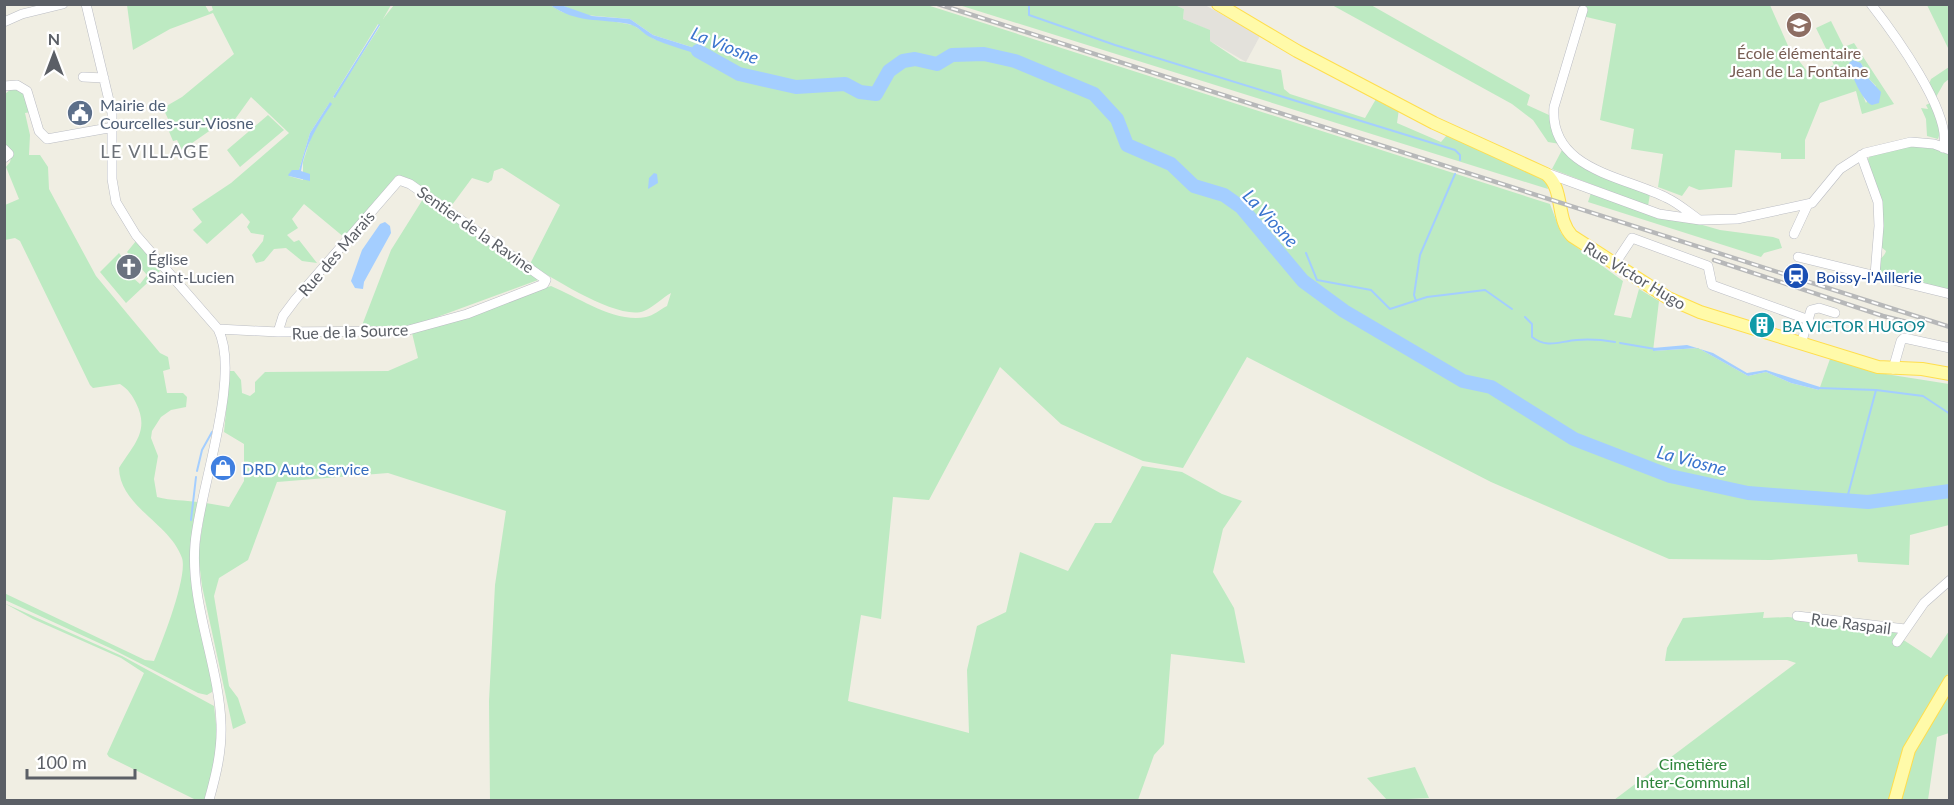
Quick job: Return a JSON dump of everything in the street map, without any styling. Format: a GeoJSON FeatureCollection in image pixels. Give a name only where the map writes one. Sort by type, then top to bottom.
{"type":"FeatureCollection","features":[{"type":"Feature","properties":{"kind":"main road"},"geometry":{"type":"LineString","coordinates":[[1218,4],[1297,51],[1434,123],[1543,172]]}},
{"type":"Feature","properties":{"kind":"main road","name":"Rue Victor Hugo"},"geometry":{"type":"LineString","coordinates":[[1543,172],[1554,181],[1563,222],[1568,232],[1614,265],[1683,305],[1878,367],[1922,369],[1950,374]]}},
{"type":"Feature","properties":{"kind":"main road"},"geometry":{"type":"LineString","coordinates":[[1895,801],[1909,750],[1950,681]]}},
{"type":"Feature","properties":{"kind":"street"},"geometry":{"type":"LineString","coordinates":[[4,22],[22,14],[63,4]]}},
{"type":"Feature","properties":{"kind":"street"},"geometry":{"type":"LineString","coordinates":[[86,4],[114,127],[112,179],[116,202],[125,220],[218,329],[222,337],[224,382],[219,428],[196,533],[197,584],[219,707],[220,751],[209,801]]}},
{"type":"Feature","properties":{"kind":"street"},"geometry":{"type":"LineString","coordinates":[[1794,234],[1808,204],[1840,169],[1861,155],[1891,145],[1911,142],[1946,149],[1946,132],[1940,110],[1903,45],[1871,4]]}},
{"type":"Feature","properties":{"kind":"street"},"geometry":{"type":"LineString","coordinates":[[1583,10],[1554,107],[1553,119],[1566,149],[1580,163],[1668,198],[1700,220]]}},
{"type":"Feature","properties":{"kind":"street"},"geometry":{"type":"LineString","coordinates":[[83,77],[104,78]]}},
{"type":"Feature","properties":{"kind":"street"},"geometry":{"type":"LineString","coordinates":[[4,86],[16,85],[27,91],[39,131],[47,139],[114,127]]}},
{"type":"Feature","properties":{"kind":"street"},"geometry":{"type":"LineString","coordinates":[[4,149],[9,154],[4,158]]}},
{"type":"Feature","properties":{"kind":"street"},"geometry":{"type":"LineString","coordinates":[[1861,155],[1878,202],[1879,226],[1875,275]]}},
{"type":"Feature","properties":{"kind":"street"},"geometry":{"type":"LineString","coordinates":[[1543,172],[1659,214],[1700,220],[1747,217],[1808,204]]}},
{"type":"Feature","properties":{"kind":"street","name":"Sentier de la Ravine"},"geometry":{"type":"LineString","coordinates":[[402,180],[502,251],[544,276],[546,282]]}},
{"type":"Feature","properties":{"kind":"street","name":"Rue des Marais"},"geometry":{"type":"LineString","coordinates":[[278,332],[283,316],[295,300],[397,182],[402,180]]}},
{"type":"Feature","properties":{"kind":"street"},"geometry":{"type":"LineString","coordinates":[[1557,192],[1563,183],[1573,182]]}},
{"type":"Feature","properties":{"kind":"street"},"geometry":{"type":"LineString","coordinates":[[1614,265],[1632,238],[1708,266],[1712,285],[1809,320]]}},
{"type":"Feature","properties":{"kind":"street"},"geometry":{"type":"LineString","coordinates":[[1798,257],[1950,294]]}},
{"type":"Feature","properties":{"kind":"street","name":"Rue de la Source"},"geometry":{"type":"LineString","coordinates":[[218,329],[278,332],[413,330],[480,310],[546,282]]}},
{"type":"Feature","properties":{"kind":"street"},"geometry":{"type":"LineString","coordinates":[[1801,344],[1811,310],[1816,308],[1835,313]]}},
{"type":"Feature","properties":{"kind":"street"},"geometry":{"type":"LineString","coordinates":[[1893,369],[1901,340],[1905,338],[1950,348]]}},
{"type":"Feature","properties":{"kind":"street","name":"Rue Raspail"},"geometry":{"type":"LineString","coordinates":[[1897,642],[1933,593],[1950,580]]}},
{"type":"Feature","properties":{"kind":"street","name":"Rue Raspail"},"geometry":{"type":"LineString","coordinates":[[1797,616],[1905,629]]}},
{"type":"Feature","properties":{"kind":"shaded area"},"geometry":{"type":"Polygon","coordinates":[[[1175,5],[1205,5],[1260,36],[1246,62],[1210,41],[1209,30],[1183,19],[1184,9],[1175,5]]]}},
{"type":"Feature","properties":{"kind":"green space"},"geometry":{"type":"Polygon","coordinates":[[[211,4],[391,5],[383,19],[394,5],[550,5],[562,12],[633,25],[654,39],[693,51],[712,62],[714,58],[701,50],[653,35],[630,19],[585,15],[561,5],[927,5],[1550,204],[1561,233],[1623,281],[1614,315],[1631,318],[1639,289],[1659,301],[1653,351],[1698,348],[1748,376],[1766,372],[1791,383],[1819,390],[1830,359],[1873,372],[1949,384],[1949,525],[1910,535],[1909,565],[1858,562],[1857,554],[1771,560],[1669,559],[1491,482],[1247,357],[1183,468],[1143,461],[1061,424],[1000,367],[929,500],[893,497],[881,619],[861,615],[848,701],[969,733],[967,670],[977,626],[1006,612],[1020,552],[1068,571],[1095,523],[1111,523],[1142,466],[1182,472],[1222,494],[1242,501],[1223,529],[1213,572],[1234,608],[1245,663],[1171,654],[1164,744],[1154,755],[1138,800],[490,800],[489,701],[495,585],[506,511],[388,473],[277,482],[248,560],[219,578],[214,596],[229,686],[238,698],[246,723],[233,729],[202,586],[198,554],[206,503],[229,507],[244,481],[244,444],[224,432],[230,371],[234,371],[241,380],[242,393],[250,396],[255,392],[255,382],[265,372],[388,371],[418,358],[412,333],[551,286],[597,308],[634,318],[649,316],[667,306],[671,293],[644,311],[619,310],[586,296],[530,264],[560,205],[502,168],[494,171],[492,180],[488,183],[472,178],[449,209],[415,183],[402,176],[396,176],[345,238],[304,204],[292,219],[298,228],[287,235],[294,242],[299,240],[317,263],[302,261],[286,248],[274,249],[264,261],[256,263],[252,255],[263,241],[264,235],[251,233],[247,227],[250,222],[242,213],[207,244],[193,230],[202,222],[192,209],[231,183],[289,133],[251,97],[233,122],[228,118],[182,150],[177,140],[173,141],[165,122],[169,121],[163,108],[182,97],[234,54],[213,13],[170,29],[133,50],[127,5],[205,5],[209,12],[213,10],[211,4]],[[378,24],[333,97],[334,98],[380,26],[378,24]],[[330,102],[310,133],[299,170],[289,176],[303,180],[303,162],[312,134],[330,102]]]}},
{"type":"Feature","properties":{"kind":"green space"},"geometry":{"type":"Polygon","coordinates":[[[959,5],[1175,5],[1184,9],[1183,19],[1210,30],[1210,41],[1240,61],[1281,70],[1284,89],[1290,94],[1365,118],[1376,99],[1399,109],[1397,123],[1441,142],[1447,135],[1535,176],[1540,176],[1547,183],[1548,189],[959,5]]]}},
{"type":"Feature","properties":{"kind":"green space"},"geometry":{"type":"Polygon","coordinates":[[[1332,5],[1371,5],[1530,95],[1527,105],[1549,115],[1560,144],[1548,142],[1533,120],[1512,104],[1332,5]]]}},
{"type":"Feature","properties":{"kind":"green space"},"geometry":{"type":"Polygon","coordinates":[[[1580,5],[1770,5],[1789,48],[1811,76],[1834,65],[1816,28],[1831,21],[1844,47],[1854,43],[1894,104],[1862,114],[1856,91],[1820,103],[1805,140],[1805,159],[1781,159],[1781,153],[1735,150],[1732,187],[1699,190],[1689,186],[1682,196],[1658,187],[1663,154],[1631,149],[1634,129],[1600,120],[1616,24],[1578,15],[1580,5]],[[1861,63],[1856,79],[1866,103],[1876,86],[1869,79],[1861,63]]]}},
{"type":"Feature","properties":{"kind":"green space"},"geometry":{"type":"Polygon","coordinates":[[[1927,5],[1949,5],[1949,50],[1927,5]]]}},
{"type":"Feature","properties":{"kind":"green space"},"geometry":{"type":"Polygon","coordinates":[[[1949,67],[1949,79],[1936,97],[1929,84],[1931,79],[1949,67]]]}},
{"type":"Feature","properties":{"kind":"green space"},"geometry":{"type":"Polygon","coordinates":[[[11,89],[22,91],[31,112],[25,113],[30,135],[29,155],[40,155],[48,167],[49,189],[96,276],[160,353],[168,357],[170,369],[163,371],[167,393],[183,393],[187,397],[186,407],[171,410],[161,417],[152,431],[151,438],[158,456],[154,479],[157,497],[198,502],[192,578],[212,685],[212,692],[207,695],[198,693],[110,648],[5,600],[4,593],[145,660],[154,661],[178,593],[183,567],[182,558],[176,546],[136,504],[122,482],[119,468],[135,444],[141,430],[140,413],[134,400],[128,390],[120,384],[93,388],[90,385],[20,241],[15,238],[5,240],[5,205],[19,199],[6,167],[12,154],[5,143],[5,94],[11,89]]]}},
{"type":"Feature","properties":{"kind":"green space"},"geometry":{"type":"Polygon","coordinates":[[[1930,103],[1939,125],[1938,139],[1927,136],[1926,119],[1921,108],[1928,109],[1926,105],[1930,103]]]}},
{"type":"Feature","properties":{"kind":"green space"},"geometry":{"type":"Polygon","coordinates":[[[268,115],[284,130],[240,167],[227,150],[268,115]]]}},
{"type":"Feature","properties":{"kind":"green space"},"geometry":{"type":"Polygon","coordinates":[[[1907,146],[1935,148],[1949,154],[1949,291],[1880,272],[1878,268],[1878,262],[1886,251],[1881,247],[1868,159],[1870,156],[1907,146]]]}},
{"type":"Feature","properties":{"kind":"green space"},"geometry":{"type":"Polygon","coordinates":[[[1562,150],[1575,162],[1650,194],[1648,206],[1552,169],[1562,150]]]}},
{"type":"Feature","properties":{"kind":"green space"},"geometry":{"type":"Polygon","coordinates":[[[1591,193],[1720,230],[1773,237],[1779,239],[1782,248],[1764,253],[1761,257],[1588,202],[1591,193]]]}},
{"type":"Feature","properties":{"kind":"green space"},"geometry":{"type":"Polygon","coordinates":[[[423,199],[538,276],[538,280],[410,327],[361,328],[391,250],[423,199]]]}},
{"type":"Feature","properties":{"kind":"green space"},"geometry":{"type":"Polygon","coordinates":[[[136,241],[161,270],[126,303],[100,272],[119,253],[122,257],[116,263],[140,284],[147,275],[127,252],[136,241]]]}},
{"type":"Feature","properties":{"kind":"green space"},"geometry":{"type":"Polygon","coordinates":[[[4,603],[122,656],[214,706],[218,742],[206,800],[196,800],[107,754],[144,673],[121,658],[33,619],[4,603]]]}},
{"type":"Feature","properties":{"kind":"green space","name":"Cimetière Inter-Communal"},"geometry":{"type":"Polygon","coordinates":[[[1764,612],[1763,618],[1788,617],[1898,630],[1895,639],[1902,639],[1931,658],[1949,631],[1949,672],[1921,718],[1891,800],[1614,800],[1796,663],[1787,660],[1665,661],[1667,648],[1683,618],[1764,612]]]}},
{"type":"Feature","properties":{"kind":"green space"},"geometry":{"type":"Polygon","coordinates":[[[1949,690],[1949,733],[1937,737],[1928,800],[1899,800],[1912,752],[1949,690]]]}},
{"type":"Feature","properties":{"kind":"green space"},"geometry":{"type":"Polygon","coordinates":[[[1415,767],[1429,798],[1387,800],[1367,778],[1415,767]]]}},
{"type":"Feature","properties":{"kind":"water"},"geometry":{"type":"Polygon","coordinates":[[[550,5],[561,5],[592,16],[630,19],[653,35],[701,50],[714,58],[712,62],[697,54],[664,43],[632,25],[579,18],[550,5]]]}},
{"type":"Feature","properties":{"kind":"water"},"geometry":{"type":"Polygon","coordinates":[[[379,24],[335,98],[333,97],[379,24]]]}},
{"type":"Feature","properties":{"kind":"water"},"geometry":{"type":"Polygon","coordinates":[[[1853,60],[1861,63],[1869,79],[1881,92],[1879,103],[1872,105],[1868,103],[1861,93],[1850,68],[1849,63],[1853,60]]]}},
{"type":"Feature","properties":{"kind":"water"},"geometry":{"type":"Polygon","coordinates":[[[330,102],[332,104],[313,135],[303,161],[301,171],[310,174],[310,181],[289,176],[292,170],[299,170],[310,133],[330,102]]]}},
{"type":"Feature","properties":{"kind":"water"},"geometry":{"type":"Polygon","coordinates":[[[654,173],[657,174],[658,183],[648,189],[649,178],[654,173]]]}},
{"type":"Feature","properties":{"kind":"water"},"geometry":{"type":"Polygon","coordinates":[[[385,222],[390,226],[391,233],[364,282],[363,289],[355,288],[351,281],[362,250],[380,224],[385,222]]]}},
{"type":"Feature","properties":{"kind":"water"},"geometry":{"type":"Polygon","coordinates":[[[1687,345],[1697,348],[1653,351],[1653,348],[1687,345]]]}},
{"type":"Feature","properties":{"kind":"water"},"geometry":{"type":"Polygon","coordinates":[[[1700,349],[1713,353],[1747,373],[1766,370],[1820,387],[1819,390],[1791,383],[1766,372],[1748,376],[1700,349]]]}},
{"type":"Feature","properties":{"kind":"waterway"},"geometry":{"type":"LineString","coordinates":[[1029,4],[1029,15],[1115,45],[1455,150],[1460,155],[1460,160]]}},
{"type":"Feature","properties":{"kind":"waterway","name":"La Viosne"},"geometry":{"type":"LineString","coordinates":[[698,51],[739,74],[796,87],[845,84],[860,92],[876,94],[889,71],[903,61],[915,59],[937,64],[952,55],[984,54],[1015,61],[1094,94],[1117,119],[1127,145],[1171,164],[1194,186],[1224,195],[1241,207],[1303,281],[1344,311],[1463,381],[1491,387],[1574,439],[1670,476],[1748,493],[1868,502],[1950,491]]}},
{"type":"Feature","properties":{"kind":"waterway"},"geometry":{"type":"LineString","coordinates":[[1416,301],[1414,295],[1420,255],[1455,174]]}},
{"type":"Feature","properties":{"kind":"waterway"},"geometry":{"type":"LineString","coordinates":[[1306,253],[1317,280],[1371,290],[1390,309],[1427,297],[1485,290],[1512,309]]}},
{"type":"Feature","properties":{"kind":"waterway"},"geometry":{"type":"LineString","coordinates":[[1525,317],[1532,324],[1532,337],[1543,343],[1587,340],[1615,342]]}},
{"type":"Feature","properties":{"kind":"waterway"},"geometry":{"type":"LineString","coordinates":[[1620,343],[1655,349]]}},
{"type":"Feature","properties":{"kind":"waterway"},"geometry":{"type":"LineString","coordinates":[[1818,388],[1876,390]]}},
{"type":"Feature","properties":{"kind":"waterway"},"geometry":{"type":"LineString","coordinates":[[1846,502],[1876,390],[1923,396],[1950,414]]}},
{"type":"Feature","properties":{"kind":"waterway"},"geometry":{"type":"LineString","coordinates":[[197,471],[202,450],[212,432]]}},
{"type":"Feature","properties":{"kind":"waterway"},"geometry":{"type":"LineString","coordinates":[[191,520],[196,477]]}},
{"type":"Feature","properties":{"kind":"railway"},"geometry":{"type":"LineString","coordinates":[[938,4],[1950,327]]}},
{"type":"Feature","properties":{"kind":"railway"},"geometry":{"type":"LineString","coordinates":[[1714,260],[1883,316],[1923,326]]}},
{"type":"Feature","properties":{"kind":"place","name":"École élémentaire Jean de La Fontaine"},"geometry":{"type":"Point","coordinates":[1799,25]}},
{"type":"Feature","properties":{"kind":"place","name":"Mairie de Courcelles-sur-Viosne"},"geometry":{"type":"Point","coordinates":[80,113]}},
{"type":"Feature","properties":{"kind":"place","name":"Église Saint-Lucien"},"geometry":{"type":"Point","coordinates":[129,267]}},
{"type":"Feature","properties":{"kind":"place","name":"Boissy-l'Aillerie"},"geometry":{"type":"Point","coordinates":[1796,276]}},
{"type":"Feature","properties":{"kind":"place","name":"BA VICTOR HUGO9"},"geometry":{"type":"Point","coordinates":[1762,325]}},
{"type":"Feature","properties":{"kind":"place","name":"DRD Auto Service"},"geometry":{"type":"Point","coordinates":[223,468]}},
{"type":"Feature","properties":{"kind":"district","name":"LE VILLAGE"},"geometry":{"type":"Point","coordinates":[155,151]}}]}
